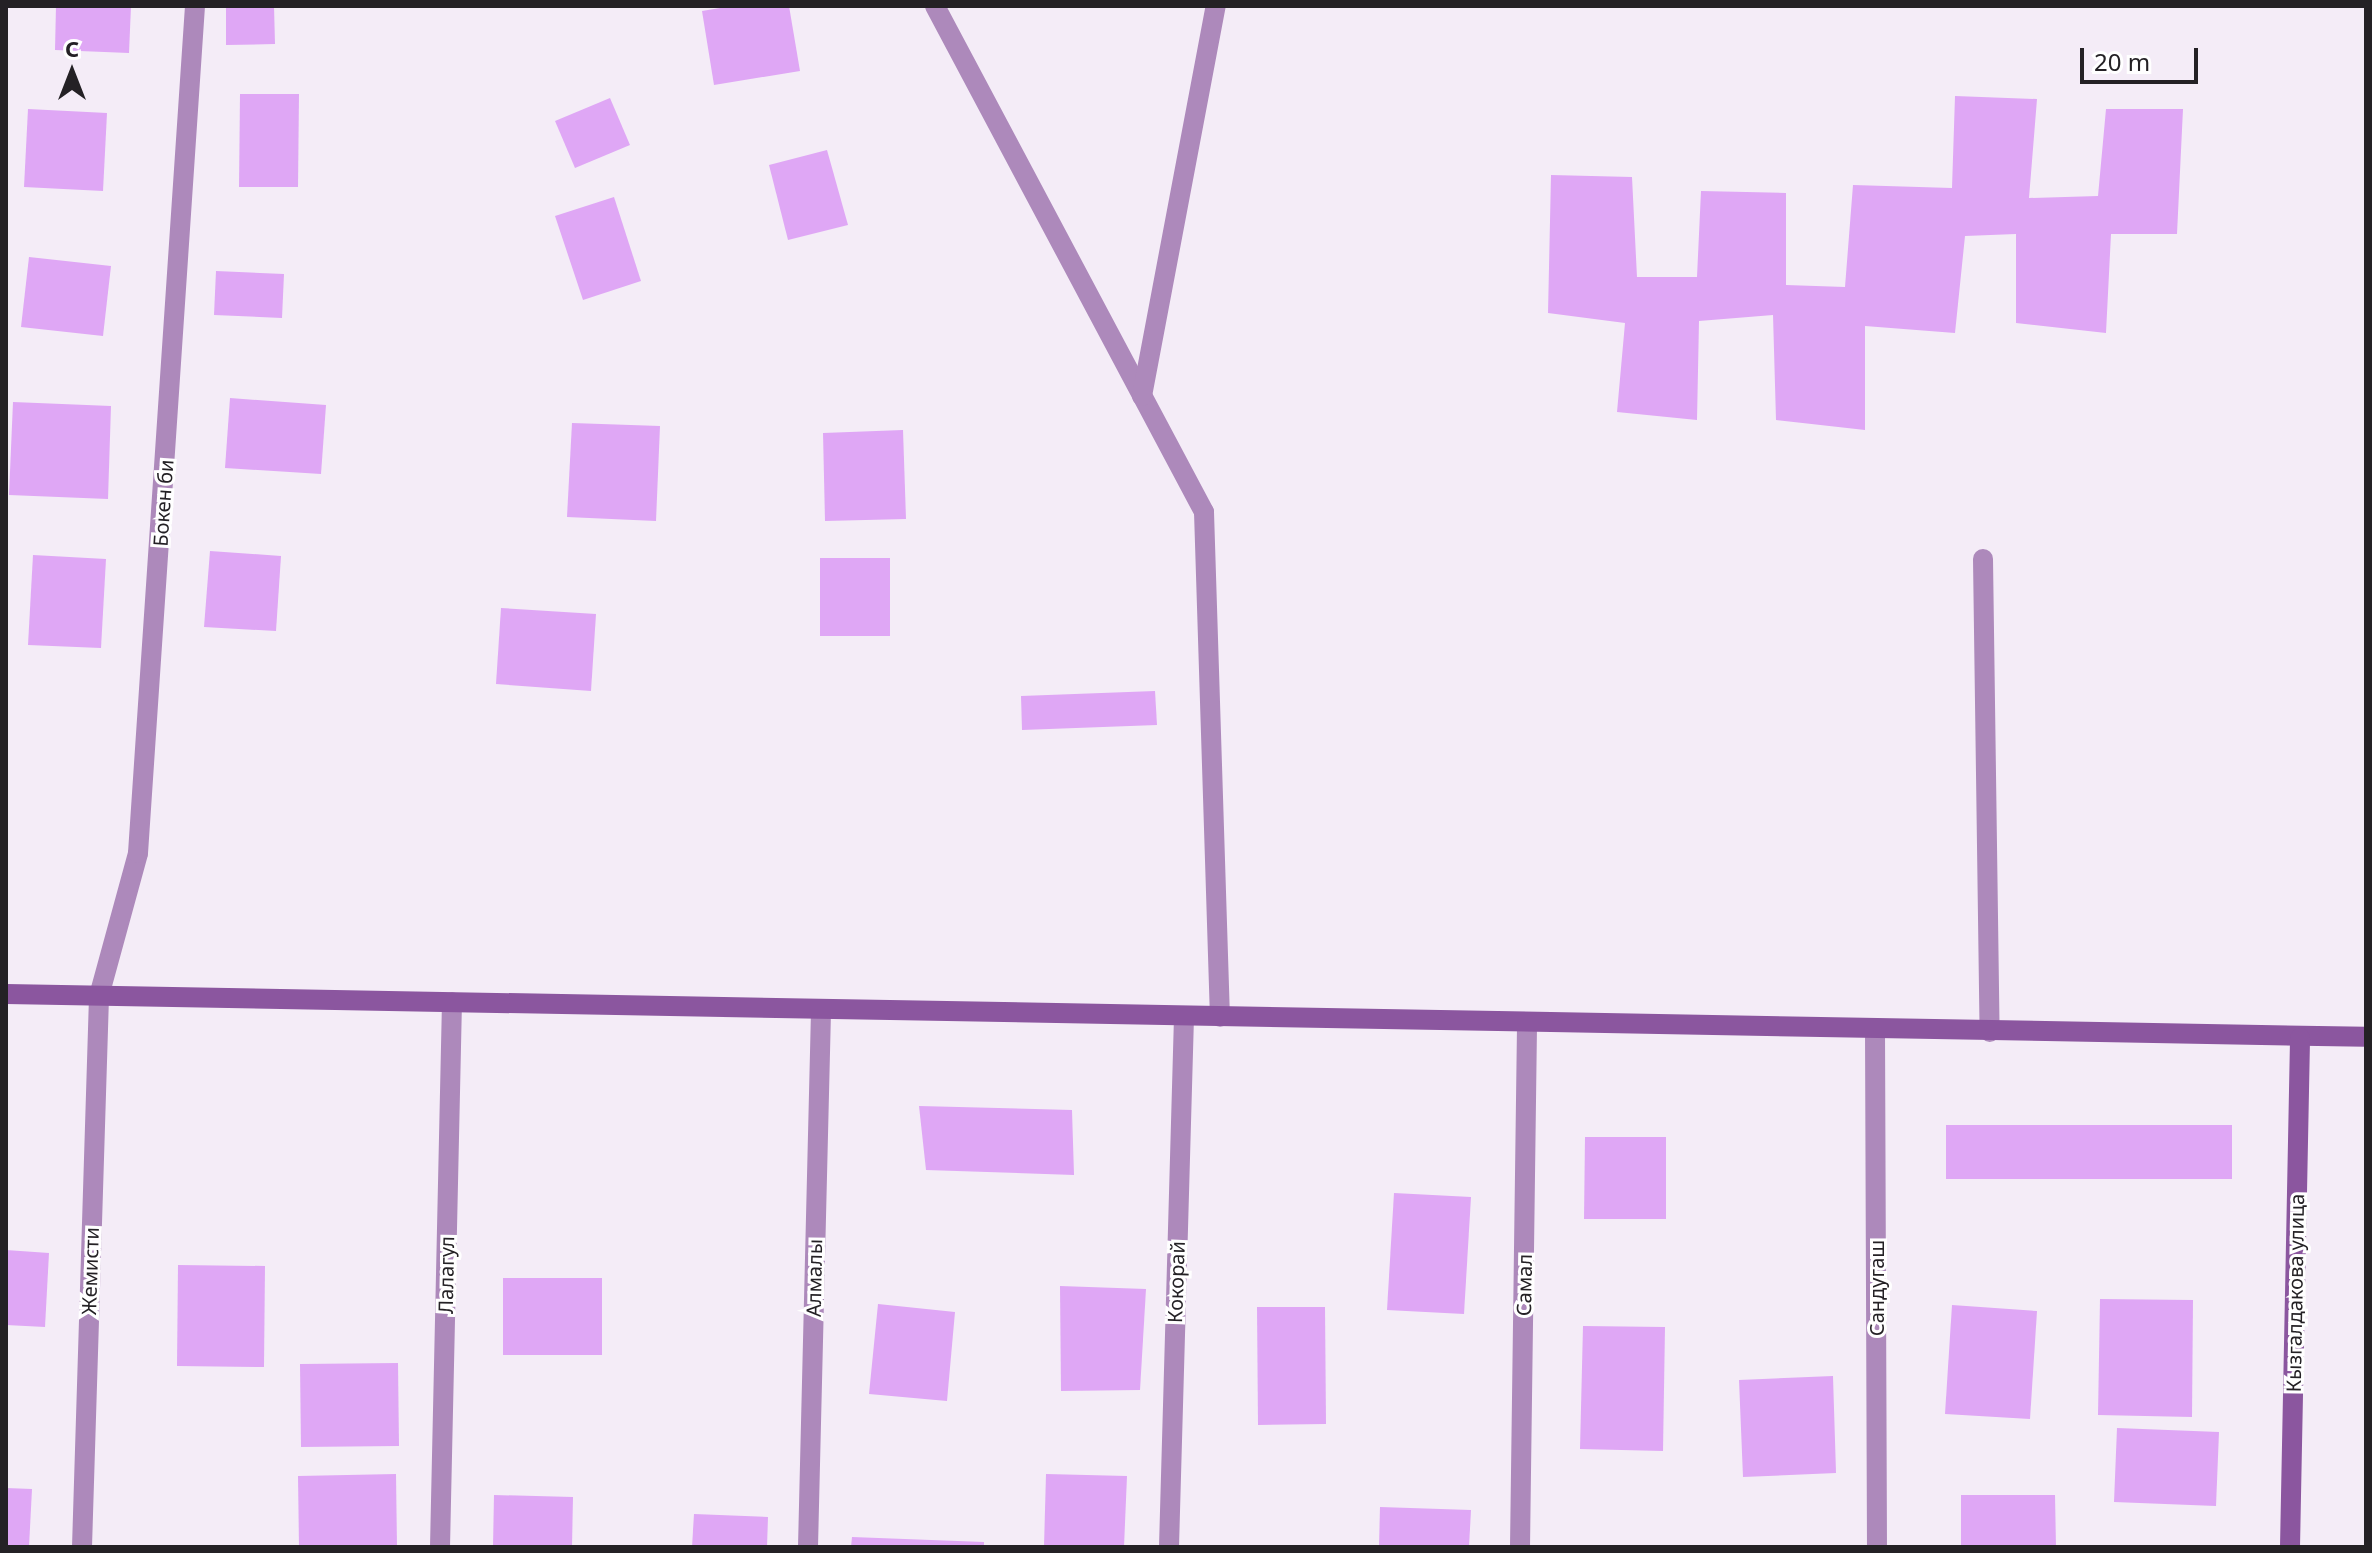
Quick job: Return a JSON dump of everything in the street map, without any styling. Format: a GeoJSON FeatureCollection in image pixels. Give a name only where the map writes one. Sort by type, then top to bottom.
{"type":"FeatureCollection","features":[{"type":"Feature","properties":{"kind":"main road"},"geometry":{"type":"LineString","coordinates":[[6,994],[2366,1037]]}},
{"type":"Feature","properties":{"kind":"main road","name":"Кызгалдакова улица"},"geometry":{"type":"LineString","coordinates":[[2290,1547],[2300,1038]]}},
{"type":"Feature","properties":{"kind":"street","name":"Бокен би"},"geometry":{"type":"LineString","coordinates":[[99,996],[138,853],[195,6]]}},
{"type":"Feature","properties":{"kind":"street"},"geometry":{"type":"LineString","coordinates":[[935,6],[1204,512],[1220,1017]]}},
{"type":"Feature","properties":{"kind":"street"},"geometry":{"type":"LineString","coordinates":[[1142,396],[1216,6]]}},
{"type":"Feature","properties":{"kind":"street"},"geometry":{"type":"LineString","coordinates":[[1983,559],[1990,1032]]}},
{"type":"Feature","properties":{"kind":"street","name":"Жемисти"},"geometry":{"type":"LineString","coordinates":[[82,1547],[99,996]]}},
{"type":"Feature","properties":{"kind":"street","name":"Лалагул"},"geometry":{"type":"LineString","coordinates":[[440,1547],[452,1002]]}},
{"type":"Feature","properties":{"kind":"street","name":"Алмалы"},"geometry":{"type":"LineString","coordinates":[[808,1547],[821,1010]]}},
{"type":"Feature","properties":{"kind":"street","name":"Кокорай"},"geometry":{"type":"LineString","coordinates":[[1169,1547],[1184,1017]]}},
{"type":"Feature","properties":{"kind":"street","name":"Самал"},"geometry":{"type":"LineString","coordinates":[[1520,1547],[1527,1023]]}},
{"type":"Feature","properties":{"kind":"street","name":"Сандугаш"},"geometry":{"type":"LineString","coordinates":[[1875,1030],[1877,1547]]}},
{"type":"Feature","properties":{"kind":"building"},"geometry":{"type":"Polygon","coordinates":[[[56,6],[131,6],[129,53],[55,50],[56,6]]]}},
{"type":"Feature","properties":{"kind":"building"},"geometry":{"type":"Polygon","coordinates":[[[226,6],[274,6],[275,44],[226,45],[226,6]]]}},
{"type":"Feature","properties":{"kind":"building"},"geometry":{"type":"Polygon","coordinates":[[[732,6],[789,6],[800,71],[714,85],[702,11],[732,6]]]}},
{"type":"Feature","properties":{"kind":"building"},"geometry":{"type":"Polygon","coordinates":[[[240,94],[299,94],[298,187],[239,187],[240,94]]]}},
{"type":"Feature","properties":{"kind":"building"},"geometry":{"type":"Polygon","coordinates":[[[1955,96],[2037,99],[2029,198],[2098,196],[2106,109],[2183,109],[2177,234],[2111,234],[2106,333],[2016,323],[2016,234],[1965,236],[1955,333],[1865,326],[1865,430],[1776,420],[1773,315],[1699,321],[1697,420],[1617,412],[1625,323],[1548,313],[1551,175],[1632,177],[1637,277],[1697,277],[1701,191],[1786,193],[1786,285],[1845,287],[1853,185],[1952,188],[1955,96]]]}},
{"type":"Feature","properties":{"kind":"building"},"geometry":{"type":"Polygon","coordinates":[[[610,98],[630,145],[575,168],[555,121],[610,98]]]}},
{"type":"Feature","properties":{"kind":"building"},"geometry":{"type":"Polygon","coordinates":[[[28,109],[107,113],[103,191],[24,187],[28,109]]]}},
{"type":"Feature","properties":{"kind":"building"},"geometry":{"type":"Polygon","coordinates":[[[827,150],[848,225],[788,240],[769,165],[827,150]]]}},
{"type":"Feature","properties":{"kind":"building"},"geometry":{"type":"Polygon","coordinates":[[[614,197],[641,281],[583,300],[555,216],[614,197]]]}},
{"type":"Feature","properties":{"kind":"building"},"geometry":{"type":"Polygon","coordinates":[[[29,257],[111,266],[103,336],[21,327],[29,257]]]}},
{"type":"Feature","properties":{"kind":"building"},"geometry":{"type":"Polygon","coordinates":[[[216,271],[284,274],[282,318],[214,315],[216,271]]]}},
{"type":"Feature","properties":{"kind":"building"},"geometry":{"type":"Polygon","coordinates":[[[230,398],[326,405],[321,474],[225,468],[230,398]]]}},
{"type":"Feature","properties":{"kind":"building"},"geometry":{"type":"Polygon","coordinates":[[[13,402],[111,406],[108,499],[9,495],[13,402]]]}},
{"type":"Feature","properties":{"kind":"building"},"geometry":{"type":"Polygon","coordinates":[[[572,423],[660,426],[656,521],[567,517],[572,423]]]}},
{"type":"Feature","properties":{"kind":"building"},"geometry":{"type":"Polygon","coordinates":[[[903,430],[906,519],[825,521],[823,433],[903,430]]]}},
{"type":"Feature","properties":{"kind":"building"},"geometry":{"type":"Polygon","coordinates":[[[210,551],[281,556],[276,631],[204,627],[210,551]]]}},
{"type":"Feature","properties":{"kind":"building"},"geometry":{"type":"Polygon","coordinates":[[[33,555],[106,559],[101,648],[28,645],[33,555]]]}},
{"type":"Feature","properties":{"kind":"building"},"geometry":{"type":"Polygon","coordinates":[[[820,558],[890,558],[890,636],[820,636],[820,558]]]}},
{"type":"Feature","properties":{"kind":"building"},"geometry":{"type":"Polygon","coordinates":[[[501,608],[596,614],[591,691],[496,684],[501,608]]]}},
{"type":"Feature","properties":{"kind":"building"},"geometry":{"type":"Polygon","coordinates":[[[1155,691],[1157,725],[1022,730],[1021,696],[1155,691]]]}},
{"type":"Feature","properties":{"kind":"building"},"geometry":{"type":"Polygon","coordinates":[[[919,1106],[1072,1110],[1074,1175],[926,1170],[919,1106]]]}},
{"type":"Feature","properties":{"kind":"building"},"geometry":{"type":"Polygon","coordinates":[[[1946,1125],[2232,1125],[2232,1179],[1946,1179],[1946,1125]]]}},
{"type":"Feature","properties":{"kind":"building"},"geometry":{"type":"Polygon","coordinates":[[[1585,1137],[1666,1137],[1666,1219],[1584,1219],[1585,1137]]]}},
{"type":"Feature","properties":{"kind":"building"},"geometry":{"type":"Polygon","coordinates":[[[1394,1193],[1471,1197],[1464,1314],[1387,1310],[1394,1193]]]}},
{"type":"Feature","properties":{"kind":"building"},"geometry":{"type":"Polygon","coordinates":[[[6,1250],[49,1253],[45,1327],[6,1325],[6,1250]]]}},
{"type":"Feature","properties":{"kind":"building"},"geometry":{"type":"Polygon","coordinates":[[[178,1265],[265,1266],[264,1367],[177,1366],[178,1265]]]}},
{"type":"Feature","properties":{"kind":"building"},"geometry":{"type":"Polygon","coordinates":[[[503,1278],[602,1278],[602,1355],[503,1355],[503,1278]]]}},
{"type":"Feature","properties":{"kind":"building"},"geometry":{"type":"Polygon","coordinates":[[[1060,1286],[1146,1289],[1140,1390],[1061,1391],[1060,1286]]]}},
{"type":"Feature","properties":{"kind":"building"},"geometry":{"type":"Polygon","coordinates":[[[2100,1299],[2193,1300],[2192,1417],[2098,1415],[2100,1299]]]}},
{"type":"Feature","properties":{"kind":"building"},"geometry":{"type":"Polygon","coordinates":[[[878,1304],[955,1312],[947,1401],[869,1394],[878,1304]]]}},
{"type":"Feature","properties":{"kind":"building"},"geometry":{"type":"Polygon","coordinates":[[[1952,1305],[2037,1311],[2030,1419],[1945,1414],[1952,1305]]]}},
{"type":"Feature","properties":{"kind":"building"},"geometry":{"type":"Polygon","coordinates":[[[1257,1307],[1325,1307],[1326,1424],[1258,1425],[1257,1307]]]}},
{"type":"Feature","properties":{"kind":"building"},"geometry":{"type":"Polygon","coordinates":[[[1583,1326],[1665,1327],[1663,1451],[1580,1449],[1583,1326]]]}},
{"type":"Feature","properties":{"kind":"building"},"geometry":{"type":"Polygon","coordinates":[[[398,1363],[399,1446],[301,1447],[300,1364],[398,1363]]]}},
{"type":"Feature","properties":{"kind":"building"},"geometry":{"type":"Polygon","coordinates":[[[1833,1376],[1836,1473],[1743,1477],[1739,1380],[1833,1376]]]}},
{"type":"Feature","properties":{"kind":"building"},"geometry":{"type":"Polygon","coordinates":[[[2117,1428],[2219,1432],[2216,1506],[2114,1502],[2117,1428]]]}},
{"type":"Feature","properties":{"kind":"building"},"geometry":{"type":"Polygon","coordinates":[[[396,1474],[397,1547],[299,1547],[298,1476],[396,1474]]]}},
{"type":"Feature","properties":{"kind":"building"},"geometry":{"type":"Polygon","coordinates":[[[1046,1474],[1127,1476],[1124,1547],[1044,1547],[1046,1474]]]}},
{"type":"Feature","properties":{"kind":"building"},"geometry":{"type":"Polygon","coordinates":[[[6,1488],[32,1489],[29,1547],[6,1547],[6,1488]]]}},
{"type":"Feature","properties":{"kind":"building"},"geometry":{"type":"Polygon","coordinates":[[[494,1495],[573,1497],[572,1547],[493,1547],[494,1495]]]}},
{"type":"Feature","properties":{"kind":"building"},"geometry":{"type":"Polygon","coordinates":[[[1961,1495],[2055,1495],[2056,1547],[1961,1547],[1961,1495]]]}},
{"type":"Feature","properties":{"kind":"building"},"geometry":{"type":"Polygon","coordinates":[[[1380,1507],[1471,1510],[1469,1547],[1379,1547],[1380,1507]]]}},
{"type":"Feature","properties":{"kind":"building"},"geometry":{"type":"Polygon","coordinates":[[[694,1514],[768,1517],[767,1547],[692,1547],[694,1514]]]}},
{"type":"Feature","properties":{"kind":"building"},"geometry":{"type":"Polygon","coordinates":[[[852,1537],[984,1542],[984,1547],[851,1547],[852,1537]]]}}]}
